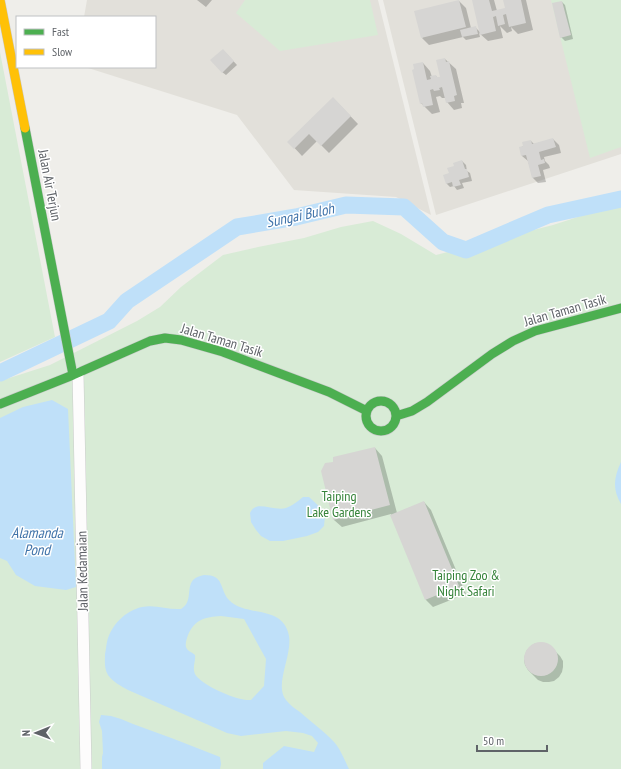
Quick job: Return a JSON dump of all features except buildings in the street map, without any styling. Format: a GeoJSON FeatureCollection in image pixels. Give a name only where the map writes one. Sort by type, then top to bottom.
{"type":"FeatureCollection","features":[{"type":"Feature","properties":{"kind":"street","name":"Jalan Air Terjun"},"geometry":{"type":"LineString","coordinates":[[0,0],[70,359],[75,374]]}},
{"type":"Feature","properties":{"kind":"street","name":"Jalan Taman Tasik"},"geometry":{"type":"LineString","coordinates":[[396,416],[412,411],[427,402],[492,354],[513,341],[535,331],[621,308]]}},
{"type":"Feature","properties":{"kind":"street","name":"Jalan Taman Tasik"},"geometry":{"type":"LineString","coordinates":[[0,404],[75,374],[150,341],[165,338],[181,340],[223,352],[279,372],[330,392],[367,411]]}},
{"type":"Feature","properties":{"kind":"street","name":"Jalan Kedamaian"},"geometry":{"type":"LineString","coordinates":[[75,374],[86,769]]}},
{"type":"Feature","properties":{"kind":"street"},"geometry":{"type":"LineString","coordinates":[[377,401],[390,404],[396,412],[395,421],[390,428],[386,430],[377,430],[367,421],[367,411],[369,407],[377,401]]}},
{"type":"Feature","properties":{"kind":"shaded area"},"geometry":{"type":"Polygon","coordinates":[[[87,0],[378,0],[431,215],[396,197],[294,190],[237,115],[88,68],[156,68],[156,16],[84,16],[87,0]]]}},
{"type":"Feature","properties":{"kind":"shaded area"},"geometry":{"type":"Polygon","coordinates":[[[383,0],[621,0],[621,154],[436,215],[383,0]]]}},
{"type":"Feature","properties":{"kind":"green space"},"geometry":{"type":"Polygon","coordinates":[[[245,0],[370,0],[378,35],[280,51],[236,13],[245,0]]]}},
{"type":"Feature","properties":{"kind":"green space"},"geometry":{"type":"Polygon","coordinates":[[[551,0],[621,0],[621,147],[590,158],[551,0]]]}},
{"type":"Feature","properties":{"kind":"green space"},"geometry":{"type":"Polygon","coordinates":[[[0,52],[55,337],[0,362],[0,52]]]}},
{"type":"Feature","properties":{"kind":"green space","name":"Taiping Lake Gardens"},"geometry":{"type":"Polygon","coordinates":[[[621,203],[621,769],[0,769],[0,381],[50,365],[137,321],[160,307],[181,287],[223,255],[304,238],[341,227],[373,221],[401,234],[436,255],[553,225],[621,203]]]}},
{"type":"Feature","properties":{"kind":"water","name":"Alamanda Pond"},"geometry":{"type":"Polygon","coordinates":[[[52,400],[68,409],[76,587],[66,590],[35,586],[16,575],[7,561],[0,558],[0,418],[23,407],[52,400]]]}},
{"type":"Feature","properties":{"kind":"water"},"geometry":{"type":"Polygon","coordinates":[[[621,462],[621,504],[616,493],[615,483],[621,462]]]}},
{"type":"Feature","properties":{"kind":"water"},"geometry":{"type":"Polygon","coordinates":[[[303,497],[309,497],[322,509],[325,516],[324,526],[318,532],[283,541],[270,541],[261,536],[251,522],[250,513],[257,507],[260,506],[282,509],[293,505],[303,497]]]}},
{"type":"Feature","properties":{"kind":"water"},"geometry":{"type":"Polygon","coordinates":[[[204,575],[215,577],[219,580],[226,596],[236,605],[270,614],[278,618],[284,624],[288,632],[289,640],[289,649],[282,685],[286,700],[334,742],[349,769],[263,769],[263,763],[284,746],[314,752],[318,743],[312,736],[303,733],[286,731],[241,736],[227,733],[128,690],[115,682],[108,675],[105,665],[105,654],[109,636],[115,625],[125,615],[142,607],[152,606],[181,609],[187,603],[193,580],[204,575]],[[221,616],[205,618],[194,625],[187,638],[186,645],[187,650],[195,655],[194,671],[198,678],[209,686],[223,693],[236,698],[251,700],[264,686],[266,659],[244,619],[221,616]]]}},
{"type":"Feature","properties":{"kind":"water"},"geometry":{"type":"Polygon","coordinates":[[[101,715],[121,719],[220,757],[220,769],[102,769],[102,731],[99,722],[101,715]]]}},
{"type":"Feature","properties":{"kind":"waterway","name":"Sungai Buloh"},"geometry":{"type":"LineString","coordinates":[[0,373],[109,321],[127,301],[237,227],[296,217],[346,205],[404,207],[443,242],[466,250],[548,215],[621,199]]}},
{"type":"Feature","properties":{"kind":"traffic: fast"},"geometry":{"type":"LineString","coordinates":[[25,128],[73,375]]}},
{"type":"Feature","properties":{"kind":"traffic: fast"},"geometry":{"type":"LineString","coordinates":[[396,416],[412,411],[427,402],[492,354],[513,341],[535,331],[621,308]]}},
{"type":"Feature","properties":{"kind":"traffic: fast"},"geometry":{"type":"LineString","coordinates":[[0,404],[73,375],[150,341],[165,338],[181,340],[223,352],[329,392],[367,411]]}},
{"type":"Feature","properties":{"kind":"traffic: fast"},"geometry":{"type":"LineString","coordinates":[[381,401],[387,402],[395,410],[396,416],[395,422],[387,430],[381,431],[375,430],[367,422],[366,416],[367,410],[375,402],[381,401]]}},
{"type":"Feature","properties":{"kind":"traffic: slow"},"geometry":{"type":"LineString","coordinates":[[0,0],[25,128]]}},
{"type":"Feature","properties":{"kind":"park label","name":"Taiping Zoo & Night Safari"},"geometry":{"type":"Point","coordinates":[466,584]}}]}
